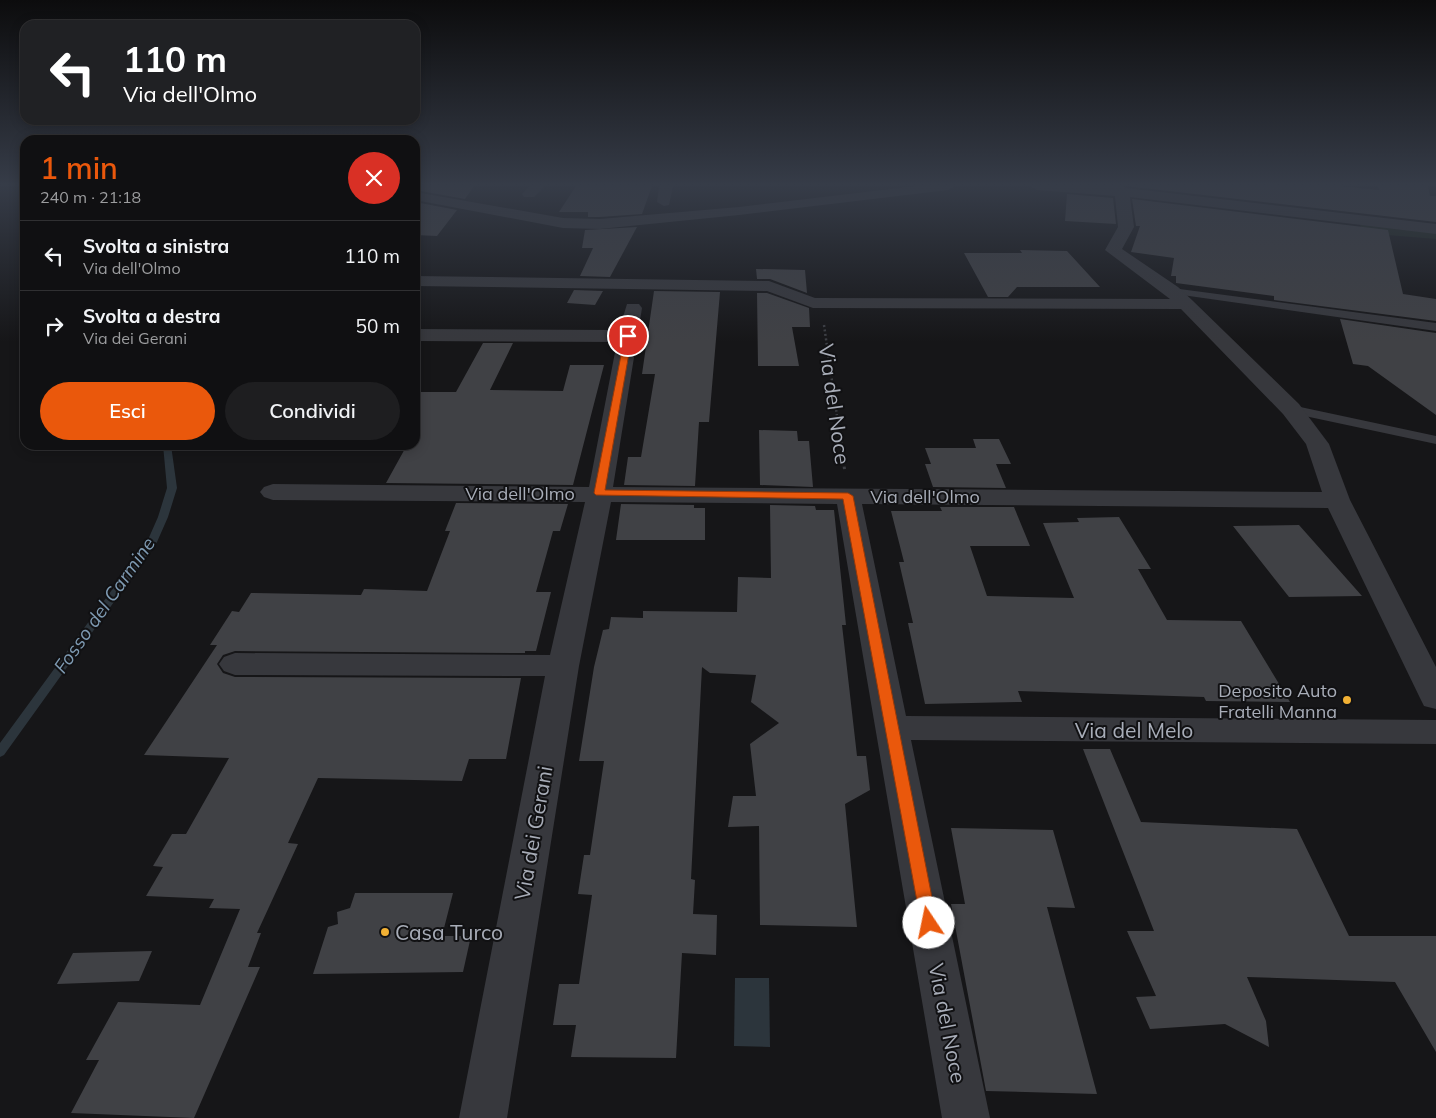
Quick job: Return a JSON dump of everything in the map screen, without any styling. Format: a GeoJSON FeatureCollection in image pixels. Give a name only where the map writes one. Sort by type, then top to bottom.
{"type":"FeatureCollection","features":[{"type":"Feature","properties":{"kind":"street"},"geometry":{"type":"LineString","coordinates":[[1120,238],[1113,250],[1179,298],[1291,409],[1317,444],[1337,500],[1436,698]]}},
{"type":"Feature","properties":{"kind":"street"},"geometry":{"type":"LineString","coordinates":[[420,281],[769,286],[813,303],[1179,298]]}},
{"type":"Feature","properties":{"kind":"street","name":"Via dei Gerani"},"geometry":{"type":"LineString","coordinates":[[484,1118],[562,666],[600,493],[633,308]]}},
{"type":"Feature","properties":{"kind":"street"},"geometry":{"type":"LineString","coordinates":[[420,335],[628,336]]}},
{"type":"Feature","properties":{"kind":"street","name":"Via dell'Olmo"},"geometry":{"type":"LineString","coordinates":[[273,492],[1337,500]]}},
{"type":"Feature","properties":{"kind":"street","name":"Via del Noce"},"geometry":{"type":"LineString","coordinates":[[848,496],[966,1118]]}},
{"type":"Feature","properties":{"kind":"street"},"geometry":{"type":"LineString","coordinates":[[235,664],[562,666]]}},
{"type":"Feature","properties":{"kind":"street","name":"Via del Melo"},"geometry":{"type":"LineString","coordinates":[[892,728],[1436,732]]}},
{"type":"Feature","properties":{"kind":"lane"},"geometry":{"type":"LineString","coordinates":[[1179,298],[1436,327]]}},
{"type":"Feature","properties":{"kind":"lane"},"geometry":{"type":"LineString","coordinates":[[1291,409],[1436,440]]}},
{"type":"Feature","properties":{"kind":"path","name":"Via del Noce"},"geometry":{"type":"LineString","coordinates":[[823,318],[848,496]]}},
{"type":"Feature","properties":{"kind":"shaded area"},"geometry":{"type":"Polygon","coordinates":[[[735,978],[769,978],[770,1047],[734,1046],[735,978]]]}},
{"type":"Feature","properties":{"kind":"building"},"geometry":{"type":"Polygon","coordinates":[[[584,238],[631,238],[610,277],[580,276],[593,248],[582,248],[584,238]]]}},
{"type":"Feature","properties":{"kind":"building"},"geometry":{"type":"Polygon","coordinates":[[[1136,238],[1390,238],[1403,294],[1436,299],[1436,321],[1274,300],[1274,296],[1176,283],[1176,276],[1171,276],[1174,258],[1131,252],[1136,238]]]}},
{"type":"Feature","properties":{"kind":"building"},"geometry":{"type":"Polygon","coordinates":[[[1020,250],[1067,251],[1100,287],[1017,287],[1008,297],[988,297],[964,253],[1022,253],[1020,250]]]}},
{"type":"Feature","properties":{"kind":"building"},"geometry":{"type":"Polygon","coordinates":[[[756,269],[805,270],[807,293],[770,279],[757,279],[756,269]]]}},
{"type":"Feature","properties":{"kind":"building"},"geometry":{"type":"Polygon","coordinates":[[[574,290],[603,291],[595,305],[567,303],[574,290]]]}},
{"type":"Feature","properties":{"kind":"building"},"geometry":{"type":"Polygon","coordinates":[[[654,291],[720,292],[709,422],[699,422],[695,486],[624,485],[628,457],[641,457],[655,374],[642,374],[654,291]]]}},
{"type":"Feature","properties":{"kind":"building"},"geometry":{"type":"Polygon","coordinates":[[[757,293],[767,293],[809,308],[810,327],[792,327],[799,366],[758,366],[757,293]]]}},
{"type":"Feature","properties":{"kind":"building"},"geometry":{"type":"Polygon","coordinates":[[[1340,319],[1436,333],[1436,415],[1368,366],[1353,364],[1340,319]]]}},
{"type":"Feature","properties":{"kind":"building"},"geometry":{"type":"Polygon","coordinates":[[[483,343],[513,343],[490,390],[563,391],[570,365],[604,365],[573,485],[386,483],[404,450],[420,450],[420,392],[456,392],[483,343]]]}},
{"type":"Feature","properties":{"kind":"building"},"geometry":{"type":"Polygon","coordinates":[[[759,430],[797,431],[798,441],[809,441],[813,487],[760,485],[759,430]]]}},
{"type":"Feature","properties":{"kind":"building"},"geometry":{"type":"Polygon","coordinates":[[[973,439],[999,439],[1011,464],[996,464],[1006,488],[933,487],[925,464],[931,464],[925,448],[976,448],[973,439]]]}},
{"type":"Feature","properties":{"kind":"building"},"geometry":{"type":"Polygon","coordinates":[[[456,503],[568,504],[560,531],[553,531],[536,592],[551,592],[536,651],[525,651],[525,653],[235,651],[223,655],[217,664],[223,673],[235,677],[521,678],[506,759],[469,759],[462,781],[318,778],[288,843],[298,844],[257,933],[261,933],[248,967],[260,967],[194,1118],[71,1113],[99,1060],[86,1060],[118,1002],[200,1005],[240,909],[209,908],[214,899],[146,896],[163,867],[153,866],[172,834],[186,834],[229,758],[144,755],[217,645],[210,645],[232,611],[239,612],[251,593],[361,595],[364,589],[427,591],[450,531],[445,531],[456,503]]]}},
{"type":"Feature","properties":{"kind":"building"},"geometry":{"type":"Polygon","coordinates":[[[621,504],[694,505],[694,508],[705,508],[705,540],[616,540],[621,504]]]}},
{"type":"Feature","properties":{"kind":"building"},"geometry":{"type":"Polygon","coordinates":[[[770,505],[815,506],[816,510],[834,510],[846,625],[842,625],[857,756],[866,756],[870,790],[845,804],[857,927],[760,925],[759,826],[728,827],[733,796],[756,796],[750,744],[779,723],[751,702],[756,675],[710,673],[702,667],[691,879],[695,880],[693,914],[717,915],[716,955],[682,953],[676,1058],[571,1057],[576,1025],[553,1025],[559,984],[579,984],[592,895],[578,894],[584,855],[590,855],[604,761],[579,761],[594,667],[603,630],[609,629],[611,617],[643,618],[643,611],[737,612],[738,577],[771,578],[770,505]]]}},
{"type":"Feature","properties":{"kind":"building"},"geometry":{"type":"Polygon","coordinates":[[[940,507],[1014,507],[1030,546],[970,546],[987,596],[1074,598],[1043,523],[1079,522],[1077,518],[1119,517],[1151,569],[1138,569],[1167,620],[1241,621],[1290,702],[1206,701],[1204,697],[1018,691],[1022,702],[925,704],[908,623],[913,623],[899,562],[904,562],[891,511],[942,511],[940,507]]]}},
{"type":"Feature","properties":{"kind":"building"},"geometry":{"type":"Polygon","coordinates":[[[1299,525],[1362,596],[1289,597],[1233,526],[1299,525]]]}},
{"type":"Feature","properties":{"kind":"building"},"geometry":{"type":"Polygon","coordinates":[[[1083,749],[1110,749],[1141,822],[1297,829],[1349,936],[1436,936],[1436,1052],[1395,982],[1247,977],[1266,1021],[1269,1047],[1225,1024],[1150,1029],[1136,997],[1156,996],[1127,931],[1154,931],[1083,749]]]}},
{"type":"Feature","properties":{"kind":"building"},"geometry":{"type":"Polygon","coordinates":[[[951,828],[1053,830],[1075,908],[1047,907],[1097,1094],[986,1091],[951,904],[965,904],[951,828]]]}},
{"type":"Feature","properties":{"kind":"building","name":"Casa Turco"},"geometry":{"type":"Polygon","coordinates":[[[355,893],[453,893],[442,936],[471,936],[463,972],[313,974],[328,927],[338,924],[337,912],[350,908],[355,893]]]}},
{"type":"Feature","properties":{"kind":"building"},"geometry":{"type":"Polygon","coordinates":[[[152,951],[139,981],[57,984],[73,953],[152,951]]]}},
{"type":"Feature","properties":{"kind":"waterway","name":"Fosso del Carmine"},"geometry":{"type":"LineString","coordinates":[[0,752],[152,542],[163,517],[172,488],[168,450]]}},
{"type":"Feature","properties":{"kind":"place","name":"Deposito Auto Fratelli Manna"},"geometry":{"type":"Point","coordinates":[1347,700]}},
{"type":"Feature","properties":{"kind":"place","name":"Casa Turco"},"geometry":{"type":"Point","coordinates":[385,932]}},
{"type":"Feature","properties":{"kind":"route"},"geometry":{"type":"LineString","coordinates":[[628,336],[600,493],[848,496],[929,923]]}}]}
